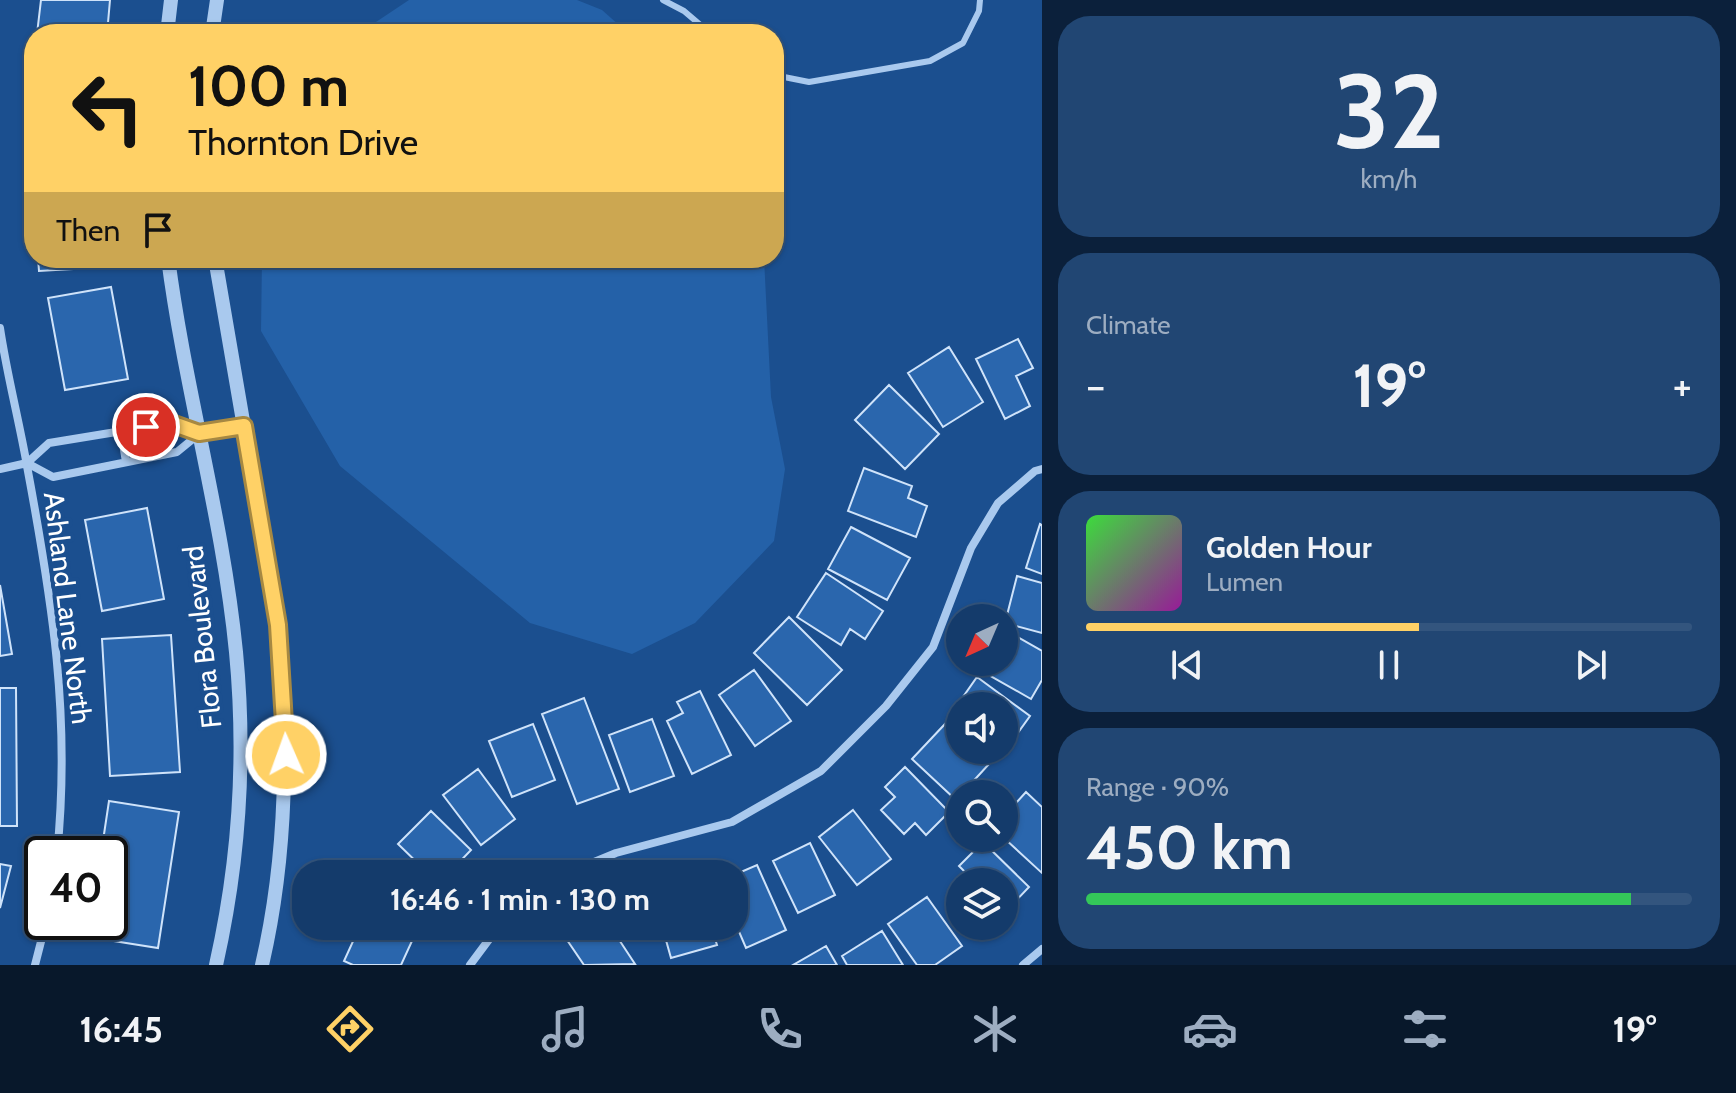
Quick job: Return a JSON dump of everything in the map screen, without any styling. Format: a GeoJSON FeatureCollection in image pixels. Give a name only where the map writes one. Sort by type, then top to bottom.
{"type":"FeatureCollection","features":[{"type":"Feature","properties":{"kind":"street"},"geometry":{"type":"LineString","coordinates":[[168,24],[171,0]]}},
{"type":"Feature","properties":{"kind":"street"},"geometry":{"type":"LineString","coordinates":[[213,24],[217,0]]}},
{"type":"Feature","properties":{"kind":"street","name":"Flora Boulevard"},"geometry":{"type":"LineString","coordinates":[[170,268],[229,599],[239,713],[237,828],[216,965]]}},
{"type":"Feature","properties":{"kind":"street"},"geometry":{"type":"LineString","coordinates":[[217,268],[278,625],[286,755],[276,883],[262,965]]}},
{"type":"Feature","properties":{"kind":"street","name":"Ashland Lane North"},"geometry":{"type":"LineString","coordinates":[[0,328],[27,463],[56,636],[63,754],[58,836]]}},
{"type":"Feature","properties":{"kind":"street"},"geometry":{"type":"LineString","coordinates":[[0,469],[27,463],[49,443],[171,423],[199,433],[244,426]]}},
{"type":"Feature","properties":{"kind":"street"},"geometry":{"type":"LineString","coordinates":[[121,431],[126,462]]}},
{"type":"Feature","properties":{"kind":"street"},"geometry":{"type":"LineString","coordinates":[[27,463],[53,477],[177,452],[199,433]]}},
{"type":"Feature","properties":{"kind":"street"},"geometry":{"type":"LineString","coordinates":[[599,860],[732,822],[821,771],[886,706],[933,647],[971,548],[998,503],[1035,471],[1042,469]]}},
{"type":"Feature","properties":{"kind":"street"},"geometry":{"type":"LineString","coordinates":[[35,965],[41,940]]}},
{"type":"Feature","properties":{"kind":"street"},"geometry":{"type":"LineString","coordinates":[[470,965],[489,940]]}},
{"type":"Feature","properties":{"kind":"street"},"geometry":{"type":"LineString","coordinates":[[1023,965],[1042,949]]}},
{"type":"Feature","properties":{"kind":"lane"},"geometry":{"type":"LineString","coordinates":[[663,0],[684,11],[699,24]]}},
{"type":"Feature","properties":{"kind":"lane"},"geometry":{"type":"LineString","coordinates":[[784,77],[809,82],[930,61],[963,43],[979,11],[980,0]]}},
{"type":"Feature","properties":{"kind":"shaded area"},"geometry":{"type":"Polygon","coordinates":[[[409,0],[577,0],[602,10],[618,24],[373,24],[409,0]]]}},
{"type":"Feature","properties":{"kind":"shaded area"},"geometry":{"type":"Polygon","coordinates":[[[262,268],[765,268],[771,397],[785,469],[774,541],[695,623],[632,654],[530,623],[340,466],[261,331],[262,268]]]}},
{"type":"Feature","properties":{"kind":"building"},"geometry":{"type":"Polygon","coordinates":[[[41,0],[110,0],[108,24],[38,24],[41,0]]]}},
{"type":"Feature","properties":{"kind":"building"},"geometry":{"type":"Polygon","coordinates":[[[39,268],[91,268],[39,271],[39,268]]]}},
{"type":"Feature","properties":{"kind":"building"},"geometry":{"type":"Polygon","coordinates":[[[111,287],[128,379],[65,390],[48,298],[111,287]]]}},
{"type":"Feature","properties":{"kind":"building"},"geometry":{"type":"Polygon","coordinates":[[[1018,339],[1033,368],[1016,376],[1030,406],[1005,419],[976,359],[1018,339]]]}},
{"type":"Feature","properties":{"kind":"building"},"geometry":{"type":"Polygon","coordinates":[[[949,347],[983,402],[943,427],[908,373],[949,347]]]}},
{"type":"Feature","properties":{"kind":"building"},"geometry":{"type":"Polygon","coordinates":[[[889,385],[939,434],[905,469],[855,420],[889,385]]]}},
{"type":"Feature","properties":{"kind":"building"},"geometry":{"type":"Polygon","coordinates":[[[864,468],[912,486],[908,498],[927,506],[916,537],[848,511],[864,468]]]}},
{"type":"Feature","properties":{"kind":"building"},"geometry":{"type":"Polygon","coordinates":[[[147,508],[164,599],[102,611],[85,520],[147,508]]]}},
{"type":"Feature","properties":{"kind":"building"},"geometry":{"type":"Polygon","coordinates":[[[1042,525],[1042,574],[1026,568],[1042,525]]]}},
{"type":"Feature","properties":{"kind":"building"},"geometry":{"type":"Polygon","coordinates":[[[851,527],[910,558],[887,600],[828,569],[851,527]]]}},
{"type":"Feature","properties":{"kind":"building"},"geometry":{"type":"Polygon","coordinates":[[[826,573],[883,611],[865,639],[850,629],[841,645],[797,617],[826,573]]]}},
{"type":"Feature","properties":{"kind":"building"},"geometry":{"type":"Polygon","coordinates":[[[1017,576],[1042,583],[1042,633],[1018,627],[1018,604],[1010,604],[1017,576]]]}},
{"type":"Feature","properties":{"kind":"building"},"geometry":{"type":"Polygon","coordinates":[[[0,585],[12,654],[0,656],[0,585]]]}},
{"type":"Feature","properties":{"kind":"building"},"geometry":{"type":"Polygon","coordinates":[[[789,617],[842,670],[807,705],[754,653],[789,617]]]}},
{"type":"Feature","properties":{"kind":"building"},"geometry":{"type":"Polygon","coordinates":[[[171,635],[180,772],[110,776],[102,639],[171,635]]]}},
{"type":"Feature","properties":{"kind":"building"},"geometry":{"type":"Polygon","coordinates":[[[1018,637],[1042,651],[1042,680],[1031,699],[991,676],[1018,676],[1018,637]]]}},
{"type":"Feature","properties":{"kind":"building"},"geometry":{"type":"Polygon","coordinates":[[[754,670],[791,721],[755,746],[719,695],[754,670]]]}},
{"type":"Feature","properties":{"kind":"building"},"geometry":{"type":"Polygon","coordinates":[[[977,677],[997,692],[966,692],[977,677]]]}},
{"type":"Feature","properties":{"kind":"building"},"geometry":{"type":"Polygon","coordinates":[[[0,688],[16,688],[17,826],[0,826],[0,688]]]}},
{"type":"Feature","properties":{"kind":"building"},"geometry":{"type":"Polygon","coordinates":[[[700,691],[731,755],[692,774],[667,721],[683,713],[677,702],[700,691]]]}},
{"type":"Feature","properties":{"kind":"building"},"geometry":{"type":"Polygon","coordinates":[[[584,698],[619,789],[577,804],[542,714],[584,698]]]}},
{"type":"Feature","properties":{"kind":"building"},"geometry":{"type":"Polygon","coordinates":[[[1018,707],[1030,716],[1018,733],[1018,707]]]}},
{"type":"Feature","properties":{"kind":"building"},"geometry":{"type":"Polygon","coordinates":[[[652,719],[674,776],[630,792],[609,735],[652,719]]]}},
{"type":"Feature","properties":{"kind":"building"},"geometry":{"type":"Polygon","coordinates":[[[533,724],[555,780],[512,797],[489,741],[533,724]]]}},
{"type":"Feature","properties":{"kind":"building"},"geometry":{"type":"Polygon","coordinates":[[[945,724],[946,764],[989,764],[974,780],[946,780],[946,791],[912,759],[945,724]]]}},
{"type":"Feature","properties":{"kind":"building"},"geometry":{"type":"Polygon","coordinates":[[[905,767],[946,809],[946,815],[926,835],[915,823],[904,834],[881,810],[895,797],[885,787],[905,767]]]}},
{"type":"Feature","properties":{"kind":"building"},"geometry":{"type":"Polygon","coordinates":[[[478,769],[515,819],[481,845],[443,795],[478,769]]]}},
{"type":"Feature","properties":{"kind":"building"},"geometry":{"type":"Polygon","coordinates":[[[1026,792],[1042,807],[1042,873],[1018,851],[1018,801],[1026,792]]]}},
{"type":"Feature","properties":{"kind":"building"},"geometry":{"type":"Polygon","coordinates":[[[109,801],[179,812],[158,948],[107,940],[128,940],[128,836],[104,836],[109,801]]]}},
{"type":"Feature","properties":{"kind":"building"},"geometry":{"type":"Polygon","coordinates":[[[853,810],[891,859],[857,885],[819,837],[853,810]]]}},
{"type":"Feature","properties":{"kind":"building"},"geometry":{"type":"Polygon","coordinates":[[[431,811],[471,850],[461,860],[415,860],[398,844],[431,811]]]}},
{"type":"Feature","properties":{"kind":"building"},"geometry":{"type":"Polygon","coordinates":[[[810,843],[835,895],[798,913],[773,861],[810,843]]]}},
{"type":"Feature","properties":{"kind":"building"},"geometry":{"type":"Polygon","coordinates":[[[973,852],[993,852],[1010,868],[961,868],[959,866],[973,852]]]}},
{"type":"Feature","properties":{"kind":"building"},"geometry":{"type":"Polygon","coordinates":[[[0,864],[11,866],[0,908],[0,864]]]}},
{"type":"Feature","properties":{"kind":"building"},"geometry":{"type":"Polygon","coordinates":[[[757,865],[786,930],[746,948],[743,940],[748,940],[748,869],[757,865]]]}},
{"type":"Feature","properties":{"kind":"building"},"geometry":{"type":"Polygon","coordinates":[[[1018,876],[1029,887],[1018,898],[1018,876]]]}},
{"type":"Feature","properties":{"kind":"building"},"geometry":{"type":"Polygon","coordinates":[[[927,897],[946,924],[946,940],[958,940],[962,946],[935,965],[917,965],[888,924],[927,897]]]}},
{"type":"Feature","properties":{"kind":"building"},"geometry":{"type":"Polygon","coordinates":[[[882,931],[903,965],[847,965],[842,956],[882,931]]]}},
{"type":"Feature","properties":{"kind":"building"},"geometry":{"type":"Polygon","coordinates":[[[354,940],[412,941],[401,965],[353,965],[344,961],[354,940]]]}},
{"type":"Feature","properties":{"kind":"building"},"geometry":{"type":"Polygon","coordinates":[[[567,940],[619,940],[635,964],[584,965],[567,940]]]}},
{"type":"Feature","properties":{"kind":"building"},"geometry":{"type":"Polygon","coordinates":[[[666,940],[715,940],[717,945],[671,958],[666,940]]]}},
{"type":"Feature","properties":{"kind":"building"},"geometry":{"type":"Polygon","coordinates":[[[826,946],[837,965],[793,965],[826,946]]]}},
{"type":"Feature","properties":{"kind":"route"},"geometry":{"type":"LineString","coordinates":[[146,427],[171,423],[199,433],[244,426],[278,625],[286,755]]}}]}
